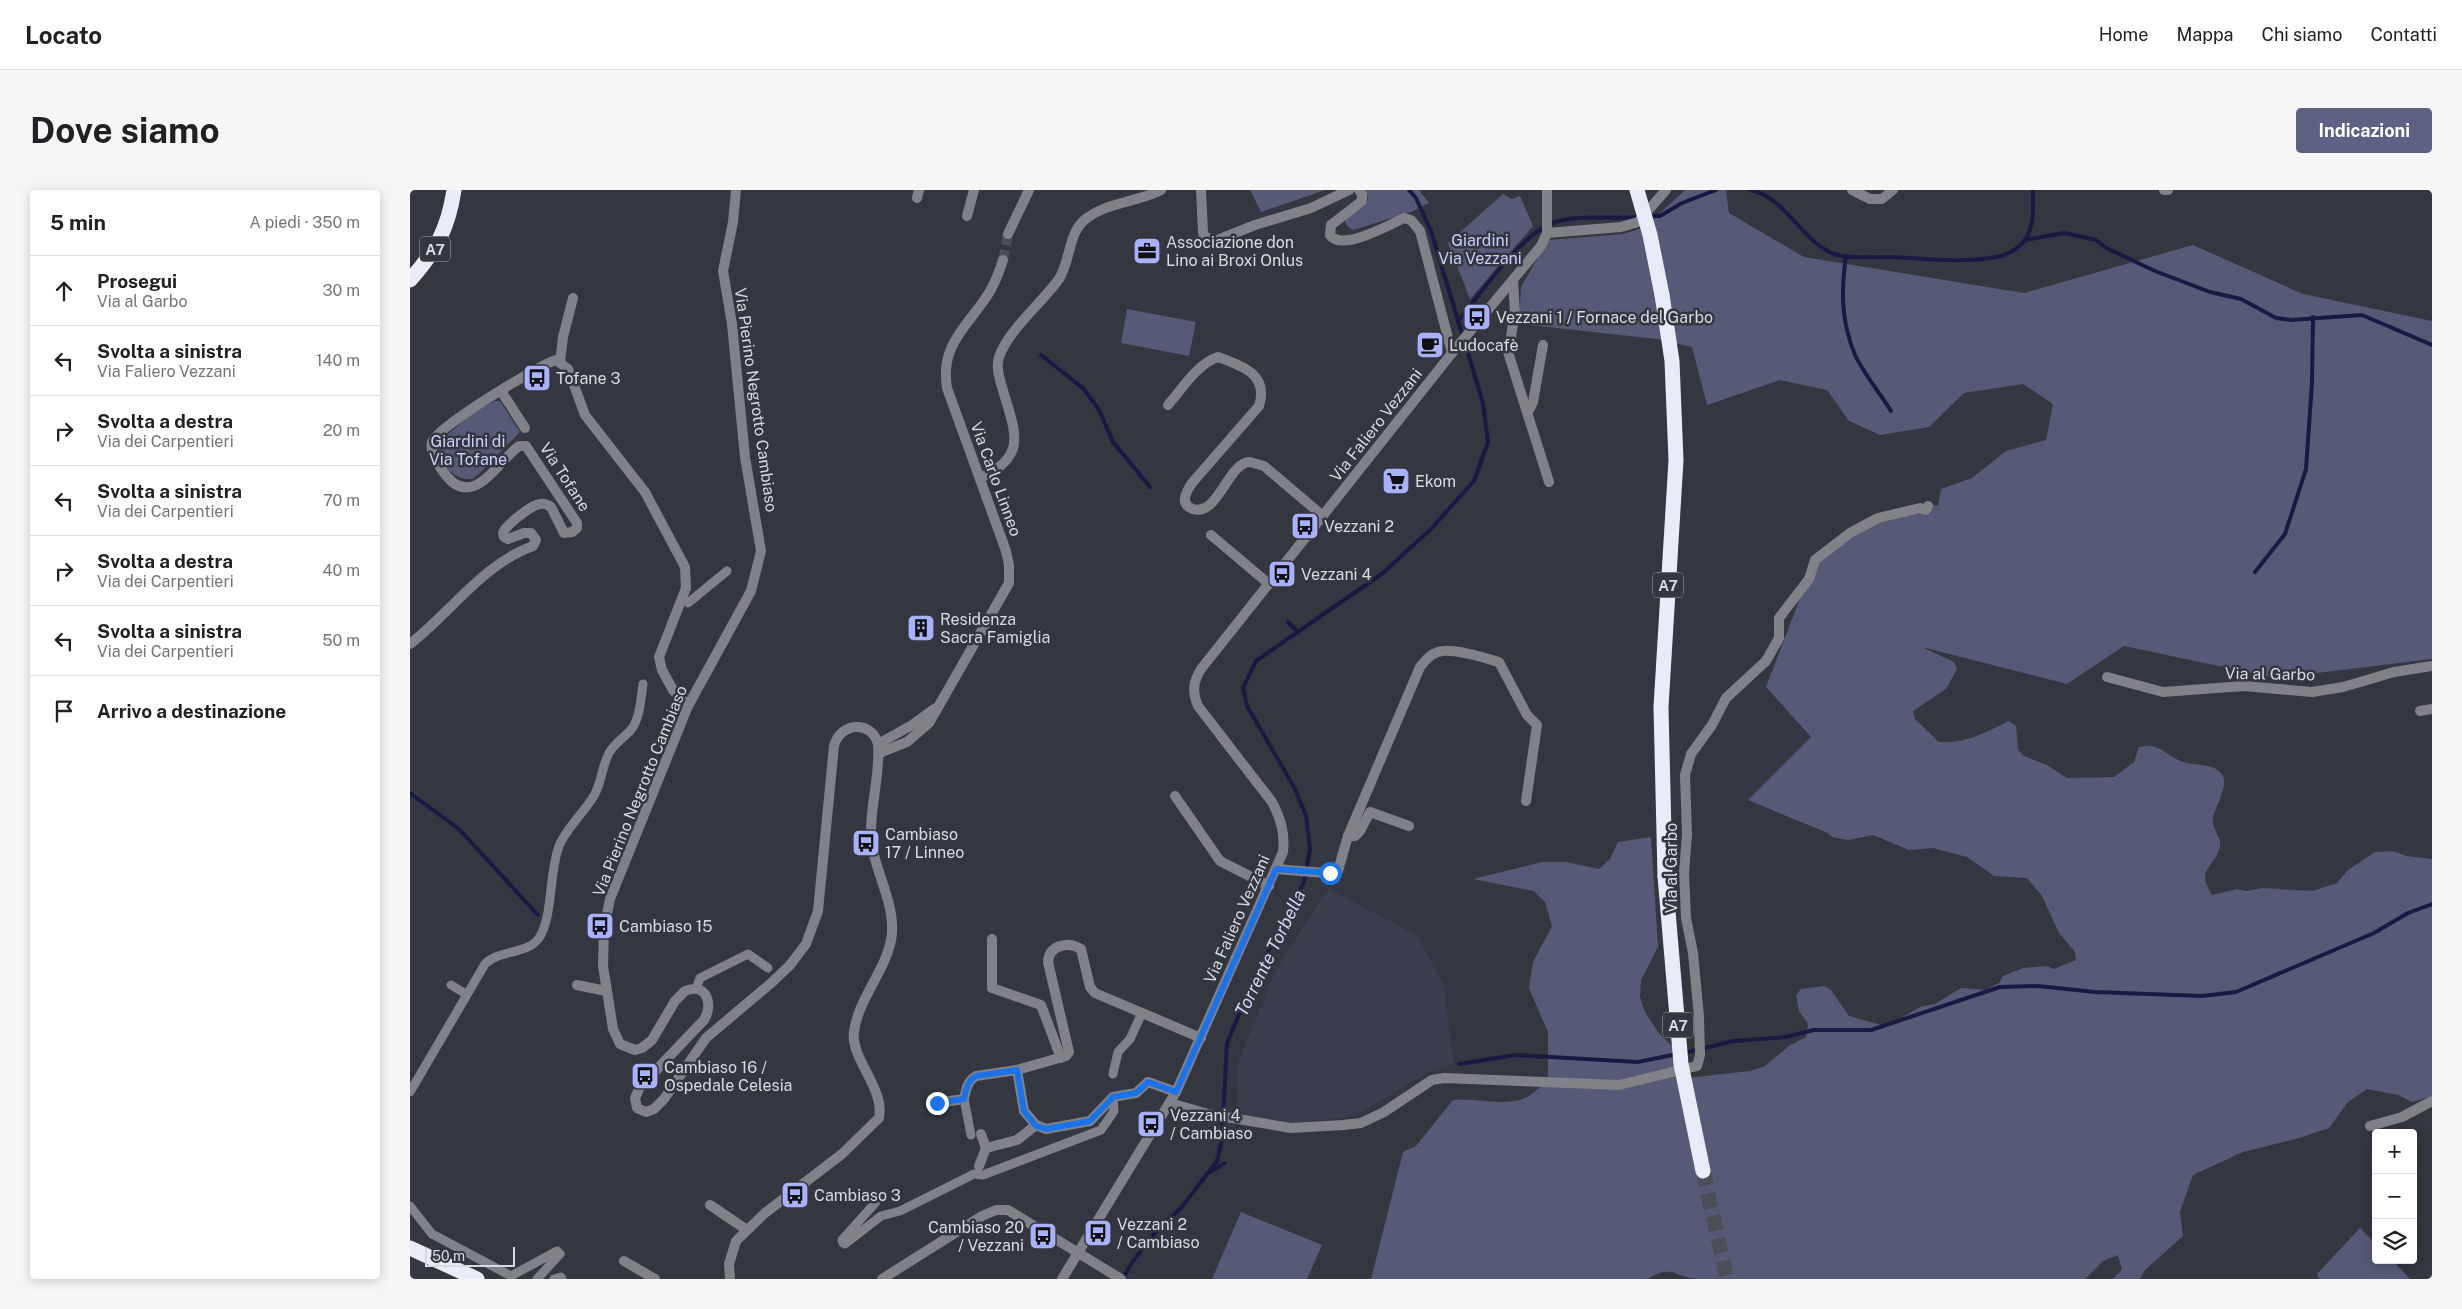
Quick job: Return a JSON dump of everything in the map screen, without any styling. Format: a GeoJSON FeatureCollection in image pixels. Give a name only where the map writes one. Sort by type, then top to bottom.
{"type":"FeatureCollection","features":[{"type":"Feature","properties":{"kind":"highway","name":"A7"},"geometry":{"type":"LineString","coordinates":[[410,280],[441,240],[451,212],[454,190]]}},
{"type":"Feature","properties":{"kind":"highway","name":"A7"},"geometry":{"type":"LineString","coordinates":[[1637,190],[1650,235],[1662,295],[1672,361],[1676,460],[1661,707],[1665,876],[1681,1064],[1704,1171]]}},
{"type":"Feature","properties":{"kind":"highway"},"geometry":{"type":"LineString","coordinates":[[410,1248],[477,1279]]}},
{"type":"Feature","properties":{"kind":"street","name":"Via Pierino Negrotto Cambiaso"},"geometry":{"type":"LineString","coordinates":[[696,989],[682,993],[652,1040],[642,1048],[635,1050],[623,1046],[615,1037],[606,991],[603,966],[604,929],[610,899],[688,706],[751,591],[761,550],[746,457],[732,324],[723,271],[733,222],[736,190]]}},
{"type":"Feature","properties":{"kind":"street"},"geometry":{"type":"LineString","coordinates":[[967,216],[974,190]]}},
{"type":"Feature","properties":{"kind":"street"},"geometry":{"type":"LineString","coordinates":[[1008,234],[1029,190]]}},
{"type":"Feature","properties":{"kind":"street"},"geometry":{"type":"LineString","coordinates":[[980,478],[1002,467],[1014,446],[1015,435],[1000,378],[998,360],[1008,341],[1058,279],[1068,258],[1078,226],[1092,214],[1161,190]]}},
{"type":"Feature","properties":{"kind":"street"},"geometry":{"type":"LineString","coordinates":[[1202,190],[1204,236],[1215,241],[1255,225],[1311,208],[1349,190]]}},
{"type":"Feature","properties":{"kind":"street"},"geometry":{"type":"LineString","coordinates":[[1359,190],[1362,194],[1362,201],[1331,225],[1330,235],[1338,240],[1355,239],[1404,218],[1411,220],[1420,231],[1454,351]]}},
{"type":"Feature","properties":{"kind":"street"},"geometry":{"type":"LineString","coordinates":[[1547,190],[1547,233],[1621,227],[1638,222],[1666,190]]}},
{"type":"Feature","properties":{"kind":"street"},"geometry":{"type":"LineString","coordinates":[[1852,190],[1870,199],[1882,199],[1893,190]]}},
{"type":"Feature","properties":{"kind":"street","name":"Via Faliero Vezzani"},"geometry":{"type":"LineString","coordinates":[[1062,1279],[1176,1092],[1269,886],[1282,852],[1284,838],[1280,818],[1272,802],[1198,706],[1193,689],[1201,669],[1454,351],[1541,246],[1547,233]]}},
{"type":"Feature","properties":{"kind":"street","name":"Via Carlo Linneo"},"geometry":{"type":"LineString","coordinates":[[879,749],[937,707],[1008,583],[1009,565],[1006,551],[947,388],[945,364],[953,342],[993,287],[1003,260]]}},
{"type":"Feature","properties":{"kind":"street"},"geometry":{"type":"LineString","coordinates":[[1513,280],[1515,314],[1508,352],[1550,482]]}},
{"type":"Feature","properties":{"kind":"street"},"geometry":{"type":"LineString","coordinates":[[573,298],[563,337],[560,362],[571,375],[585,416],[645,492],[685,567],[686,588],[659,657],[662,670],[672,690],[688,706]]}},
{"type":"Feature","properties":{"kind":"street"},"geometry":{"type":"LineString","coordinates":[[1528,412],[1533,402],[1543,345]]}},
{"type":"Feature","properties":{"kind":"street"},"geometry":{"type":"LineString","coordinates":[[1168,406],[1203,364],[1210,359],[1218,357],[1250,371],[1262,388],[1259,406],[1192,483],[1185,495],[1184,502],[1189,508],[1197,510],[1204,508],[1214,500],[1240,465],[1250,462],[1264,466],[1323,516]]}},
{"type":"Feature","properties":{"kind":"street","name":"Via Tofane"},"geometry":{"type":"LineString","coordinates":[[410,644],[495,567],[534,545],[535,538],[531,533],[524,533],[508,539],[504,537],[503,533],[511,522],[535,505],[541,503],[551,507],[564,532],[572,532],[577,528],[577,523],[526,446],[519,446],[514,449],[483,483],[475,486],[458,485],[444,474],[432,446],[437,435],[467,412],[548,362],[560,362]]}},
{"type":"Feature","properties":{"kind":"street","name":"Via Tofane"},"geometry":{"type":"LineString","coordinates":[[501,392],[525,428]]}},
{"type":"Feature","properties":{"kind":"street","name":"Via al Garbo"},"geometry":{"type":"LineString","coordinates":[[1170,1103],[1208,1114],[1291,1128],[1343,1125],[1361,1123],[1394,1105],[1432,1080],[1444,1078],[1619,1085],[1697,1066],[1700,1055],[1699,1017],[1693,953],[1686,918],[1684,873],[1687,834],[1685,774],[1691,754],[1712,725],[1726,698],[1766,660],[1779,638],[1779,618],[1809,579],[1814,560],[1850,533],[1878,518],[1920,508],[1926,510],[1928,506]]}},
{"type":"Feature","properties":{"kind":"street"},"geometry":{"type":"LineString","coordinates":[[1212,535],[1269,584]]}},
{"type":"Feature","properties":{"kind":"street"},"geometry":{"type":"LineString","coordinates":[[688,603],[727,571]]}},
{"type":"Feature","properties":{"kind":"street"},"geometry":{"type":"LineString","coordinates":[[1276,869],[1337,874],[1348,836],[1420,667],[1427,658],[1437,652],[1447,650],[1500,662],[1527,715],[1537,725],[1526,801]]}},
{"type":"Feature","properties":{"kind":"street","name":"Via al Garbo"},"geometry":{"type":"LineString","coordinates":[[2107,677],[2163,692],[2244,686],[2312,692],[2343,686],[2394,672],[2432,666]]}},
{"type":"Feature","properties":{"kind":"street"},"geometry":{"type":"LineString","coordinates":[[410,1092],[466,994],[488,961],[493,957],[531,945],[542,932],[547,916],[552,872],[560,844],[601,785],[609,754],[620,738],[631,730],[640,707],[643,684]]}},
{"type":"Feature","properties":{"kind":"street"},"geometry":{"type":"LineString","coordinates":[[2420,711],[2432,709]]}},
{"type":"Feature","properties":{"kind":"street"},"geometry":{"type":"LineString","coordinates":[[730,1279],[729,1264],[736,1241],[746,1230],[772,1207],[842,1154],[879,1118],[879,1100],[856,1045],[853,1033],[859,1014],[884,960],[892,935],[888,903],[873,850],[871,822],[879,749],[877,738],[870,730],[859,727],[848,728],[835,740],[818,911],[811,934],[800,954],[770,984],[706,1038],[664,1099],[654,1109],[646,1112],[639,1111],[635,1098],[640,1087],[681,1046],[707,1014],[709,999],[704,993],[696,989],[700,978],[748,954],[768,968]]}},
{"type":"Feature","properties":{"kind":"street"},"geometry":{"type":"LineString","coordinates":[[1175,796],[1220,861],[1269,886]]}},
{"type":"Feature","properties":{"kind":"street"},"geometry":{"type":"LineString","coordinates":[[1348,836],[1355,836],[1360,831],[1367,814],[1370,812],[1409,826]]}},
{"type":"Feature","properties":{"kind":"street"},"geometry":{"type":"LineString","coordinates":[[992,939],[992,988],[1041,1005],[1061,1058]]}},
{"type":"Feature","properties":{"kind":"street"},"geometry":{"type":"LineString","coordinates":[[986,1148],[976,1134],[964,1099],[971,1079],[1017,1070],[1061,1058],[1069,1052],[1048,962],[1052,951],[1060,946],[1075,945],[1081,949],[1090,987],[1095,993],[1201,1038]]}},
{"type":"Feature","properties":{"kind":"street"},"geometry":{"type":"LineString","coordinates":[[451,985],[466,994]]}},
{"type":"Feature","properties":{"kind":"street"},"geometry":{"type":"LineString","coordinates":[[577,985],[606,991]]}},
{"type":"Feature","properties":{"kind":"street"},"geometry":{"type":"LineString","coordinates":[[1113,1074],[1118,1052],[1130,1039],[1142,1013]]}},
{"type":"Feature","properties":{"kind":"street"},"geometry":{"type":"LineString","coordinates":[[1017,1070],[1022,1105],[1036,1126],[1046,1129],[1090,1121],[1113,1097],[1136,1093],[1148,1082],[1176,1092]]}},
{"type":"Feature","properties":{"kind":"street"},"geometry":{"type":"LineString","coordinates":[[876,1202],[842,1240],[842,1243],[845,1244],[881,1216],[900,1211],[974,1174],[983,1175],[1101,1130],[1114,1111],[1113,1097]]}},
{"type":"Feature","properties":{"kind":"street"},"geometry":{"type":"LineString","coordinates":[[937,1103],[964,1099]]}},
{"type":"Feature","properties":{"kind":"street"},"geometry":{"type":"LineString","coordinates":[[2370,1126],[2402,1118],[2432,1101]]}},
{"type":"Feature","properties":{"kind":"street"},"geometry":{"type":"LineString","coordinates":[[986,1148],[1017,1140],[1036,1126]]}},
{"type":"Feature","properties":{"kind":"street"},"geometry":{"type":"LineString","coordinates":[[979,1166],[986,1148]]}},
{"type":"Feature","properties":{"kind":"street"},"geometry":{"type":"LineString","coordinates":[[710,1205],[746,1230]]}},
{"type":"Feature","properties":{"kind":"street"},"geometry":{"type":"LineString","coordinates":[[410,1206],[432,1234],[511,1276],[558,1251],[560,1254],[537,1279]]}},
{"type":"Feature","properties":{"kind":"street"},"geometry":{"type":"LineString","coordinates":[[882,1279],[982,1216],[996,1210],[1008,1210],[1121,1279]]}},
{"type":"Feature","properties":{"kind":"street"},"geometry":{"type":"LineString","coordinates":[[624,1261],[655,1279]]}},
{"type":"Feature","properties":{"kind":"street"},"geometry":{"type":"LineString","coordinates":[[554,1279],[561,1277],[562,1279]]}},
{"type":"Feature","properties":{"kind":"shaded area"},"geometry":{"type":"Polygon","coordinates":[[[1328,888],[1416,935],[1443,982],[1454,1064],[1430,1071],[1354,1116],[1294,1123],[1238,1115],[1237,1065],[1275,972],[1328,888]]]}},
{"type":"Feature","properties":{"kind":"green space"},"geometry":{"type":"Polygon","coordinates":[[[1250,190],[1325,190],[1261,212],[1250,190]]]}},
{"type":"Feature","properties":{"kind":"green space"},"geometry":{"type":"Polygon","coordinates":[[[1366,190],[1419,190],[1429,203],[1411,212],[1353,230],[1347,226],[1344,219],[1364,206],[1368,199],[1366,190]]]}},
{"type":"Feature","properties":{"kind":"green space"},"geometry":{"type":"Polygon","coordinates":[[[1685,190],[1726,190],[1729,213],[1804,257],[2024,293],[2193,245],[2303,294],[2432,321],[2432,659],[2275,678],[2124,646],[2067,684],[1922,647],[1954,662],[1957,669],[1946,689],[1913,711],[1915,719],[1939,742],[1967,739],[2009,721],[2016,726],[2018,750],[2024,756],[2047,765],[2067,778],[2114,777],[2134,762],[2139,747],[2146,746],[2158,748],[2178,760],[2212,767],[2220,772],[2223,777],[2224,788],[2214,813],[2213,822],[2220,847],[2205,874],[2207,886],[2212,895],[2237,889],[2246,891],[2263,888],[2312,891],[2337,883],[2348,870],[2375,852],[2392,851],[2407,856],[2432,859],[2432,1096],[2412,1102],[2398,1095],[2367,1089],[2348,1102],[2329,1128],[2299,1138],[2243,1152],[2193,1175],[2180,1212],[2183,1236],[2145,1270],[2140,1279],[2113,1279],[2122,1269],[2118,1255],[2103,1261],[2085,1279],[1700,1279],[1664,1272],[1647,1279],[1371,1279],[1403,1152],[1416,1146],[1453,1100],[1510,1102],[1527,1097],[1548,1079],[1548,1032],[1529,988],[1533,962],[1552,926],[1545,902],[1534,891],[1473,879],[1542,862],[1566,862],[1599,869],[1610,859],[1618,842],[1651,837],[1658,947],[1641,980],[1640,997],[1645,1012],[1658,1032],[1674,1048],[1677,1079],[1750,1071],[1765,1066],[1789,1046],[1806,1037],[1808,1024],[1799,1011],[1796,995],[1801,989],[1824,986],[1831,990],[1849,1016],[1881,1025],[1889,1025],[1920,1007],[1935,1004],[1961,988],[1985,990],[1999,983],[2003,976],[2023,968],[2047,966],[2054,969],[2076,960],[2075,952],[2059,933],[2042,896],[2027,878],[1994,876],[1967,857],[1933,848],[1909,850],[1873,835],[1848,840],[1832,837],[1828,833],[1748,800],[1811,737],[1766,687],[1799,601],[1822,557],[1879,520],[1917,512],[1930,514],[1933,505],[1938,506],[1941,489],[1972,478],[2006,451],[2046,440],[2053,404],[2023,384],[1964,393],[1929,427],[1880,435],[1849,421],[1827,390],[1780,380],[1707,405],[1692,347],[1657,339],[1519,324],[1521,287],[1548,240],[1623,234],[1645,227],[1685,190]]]}},
{"type":"Feature","properties":{"kind":"green space","name":"Giardini Via Vezzani"},"geometry":{"type":"Polygon","coordinates":[[[1503,194],[1512,199],[1520,196],[1533,226],[1470,299],[1448,243],[1503,194]]]}},
{"type":"Feature","properties":{"kind":"green space"},"geometry":{"type":"Polygon","coordinates":[[[1127,309],[1196,322],[1189,356],[1121,343],[1127,309]]]}},
{"type":"Feature","properties":{"kind":"green space","name":"Giardini di Via Tofane"},"geometry":{"type":"Polygon","coordinates":[[[495,401],[500,401],[520,432],[478,475],[472,479],[458,477],[444,464],[437,444],[471,414],[495,401]]]}},
{"type":"Feature","properties":{"kind":"green space"},"geometry":{"type":"Polygon","coordinates":[[[1241,1212],[1322,1245],[1307,1279],[1212,1279],[1241,1212]]]}},
{"type":"Feature","properties":{"kind":"green space"},"geometry":{"type":"Polygon","coordinates":[[[2360,1228],[2372,1240],[2372,1264],[2396,1264],[2410,1279],[2319,1279],[2317,1274],[2360,1228]]]}},
{"type":"Feature","properties":{"kind":"waterway","name":"Torrente Torbella"},"geometry":{"type":"LineString","coordinates":[[1123,1278],[1133,1261],[1155,1233],[1181,1208],[1217,1161],[1222,1140],[1227,1043],[1254,979],[1304,882],[1310,849],[1306,815],[1294,787],[1247,706],[1243,688],[1256,661],[1383,573],[1431,529],[1474,481],[1488,442],[1483,403],[1431,231],[1416,198],[1409,190]]}},
{"type":"Feature","properties":{"kind":"waterway"},"geometry":{"type":"LineString","coordinates":[[1649,216],[1660,216],[1682,203],[1716,190]]}},
{"type":"Feature","properties":{"kind":"waterway"},"geometry":{"type":"LineString","coordinates":[[1750,190],[1762,194],[1773,201],[1812,240],[1834,254],[1854,257],[1952,260],[1995,257],[2009,253],[2017,248],[2024,241],[2030,230],[2033,217],[2033,190]]}},
{"type":"Feature","properties":{"kind":"waterway"},"geometry":{"type":"LineString","coordinates":[[1458,321],[1502,266],[1529,238],[1542,228],[1564,220],[1639,217]]}},
{"type":"Feature","properties":{"kind":"waterway"},"geometry":{"type":"LineString","coordinates":[[2025,240],[2064,233],[2096,240],[2106,248],[2155,271],[2210,292],[2241,299],[2276,318],[2291,320],[2362,315],[2432,345]]}},
{"type":"Feature","properties":{"kind":"waterway"},"geometry":{"type":"LineString","coordinates":[[1846,256],[1843,306],[1850,342],[1863,369],[1891,411]]}},
{"type":"Feature","properties":{"kind":"waterway"},"geometry":{"type":"LineString","coordinates":[[2255,572],[2285,534],[2306,469],[2312,383],[2313,317]]}},
{"type":"Feature","properties":{"kind":"waterway"},"geometry":{"type":"LineString","coordinates":[[1041,355],[1084,389],[1099,410],[1113,442],[1150,487]]}},
{"type":"Feature","properties":{"kind":"waterway"},"geometry":{"type":"LineString","coordinates":[[1288,622],[1298,632]]}},
{"type":"Feature","properties":{"kind":"waterway"},"geometry":{"type":"LineString","coordinates":[[410,793],[459,829],[538,915]]}},
{"type":"Feature","properties":{"kind":"waterway"},"geometry":{"type":"LineString","coordinates":[[1684,1053],[1733,1041],[1786,1037],[1814,1030],[1871,1030],[2000,987],[2038,986],[2095,992],[2202,996],[2236,992],[2374,933],[2408,913],[2432,904]]}},
{"type":"Feature","properties":{"kind":"waterway"},"geometry":{"type":"LineString","coordinates":[[1459,1064],[1516,1055],[1638,1062],[1677,1054]]}},
{"type":"Feature","properties":{"kind":"waterway"},"geometry":{"type":"LineString","coordinates":[[1210,1172],[1225,1163]]}},
{"type":"Feature","properties":{"kind":"tunnel"},"geometry":{"type":"LineString","coordinates":[[1003,260],[1008,234]]}},
{"type":"Feature","properties":{"kind":"tunnel"},"geometry":{"type":"LineString","coordinates":[[1703,1171],[1727,1279]]}},
{"type":"Feature","properties":{"kind":"place","name":"Associazione don Lino ai Broxi Onlus"},"geometry":{"type":"Point","coordinates":[1147,251]}},
{"type":"Feature","properties":{"kind":"place","name":"Vezzani 1 / Fornace del Garbo"},"geometry":{"type":"Point","coordinates":[1477,317]}},
{"type":"Feature","properties":{"kind":"place","name":"Ludocafè"},"geometry":{"type":"Point","coordinates":[1430,345]}},
{"type":"Feature","properties":{"kind":"place","name":"Tofane 3"},"geometry":{"type":"Point","coordinates":[537,378]}},
{"type":"Feature","properties":{"kind":"place","name":"Ekom"},"geometry":{"type":"Point","coordinates":[1396,481]}},
{"type":"Feature","properties":{"kind":"place","name":"Vezzani 2"},"geometry":{"type":"Point","coordinates":[1305,526]}},
{"type":"Feature","properties":{"kind":"place","name":"Vezzani 4"},"geometry":{"type":"Point","coordinates":[1282,574]}},
{"type":"Feature","properties":{"kind":"place","name":"Residenza Sacra Famiglia"},"geometry":{"type":"Point","coordinates":[921,628]}},
{"type":"Feature","properties":{"kind":"place","name":"Cambiaso 17 / Linneo"},"geometry":{"type":"Point","coordinates":[866,843]}},
{"type":"Feature","properties":{"kind":"place","name":"Cambiaso 15"},"geometry":{"type":"Point","coordinates":[600,926]}},
{"type":"Feature","properties":{"kind":"place","name":"Cambiaso 16 / Ospedale Celesia"},"geometry":{"type":"Point","coordinates":[645,1076]}},
{"type":"Feature","properties":{"kind":"place","name":"Vezzani 4 / Cambiaso"},"geometry":{"type":"Point","coordinates":[1151,1124]}},
{"type":"Feature","properties":{"kind":"place","name":"Cambiaso 3"},"geometry":{"type":"Point","coordinates":[795,1195]}},
{"type":"Feature","properties":{"kind":"place","name":"Vezzani 2 / Cambiaso"},"geometry":{"type":"Point","coordinates":[1098,1233]}},
{"type":"Feature","properties":{"kind":"place","name":"Cambiaso 20 / Vezzani"},"geometry":{"type":"Point","coordinates":[1043,1236]}},
{"type":"Feature","properties":{"kind":"route"},"geometry":{"type":"LineString","coordinates":[[937,1103],[964,1099],[971,1079],[976,1076],[1017,1070],[1020,1097],[1024,1111],[1036,1126],[1046,1129],[1082,1124],[1090,1121],[1097,1117],[1113,1097],[1120,1094],[1129,1095],[1136,1093],[1148,1082],[1176,1092],[1276,869],[1330,873]]}}]}
